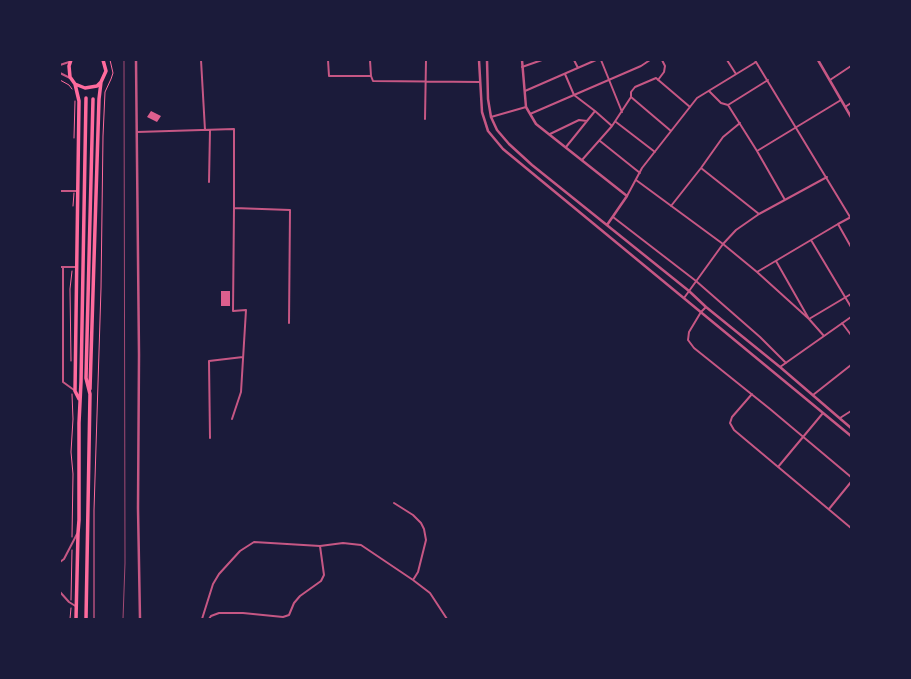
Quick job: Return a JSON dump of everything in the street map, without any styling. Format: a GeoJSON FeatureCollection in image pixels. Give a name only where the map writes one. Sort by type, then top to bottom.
{"type":"FeatureCollection","features":[{"type":"Feature","properties":{"kind":"highway"},"geometry":{"type":"LineString","coordinates":[[71,60],[68,71],[79,101],[75,391],[80,400]]}},
{"type":"Feature","properties":{"kind":"highway"},"geometry":{"type":"LineString","coordinates":[[86,619],[90,394],[99,99],[101,82],[106,71],[104,60]]}},
{"type":"Feature","properties":{"kind":"highway"},"geometry":{"type":"LineString","coordinates":[[74,84],[85,88],[97,86],[101,82]]}},
{"type":"Feature","properties":{"kind":"highway"},"geometry":{"type":"LineString","coordinates":[[75,619],[77,612],[79,520],[86,98]]}},
{"type":"Feature","properties":{"kind":"highway"},"geometry":{"type":"LineString","coordinates":[[90,394],[86,378],[93,99]]}},
{"type":"Feature","properties":{"kind":"street"},"geometry":{"type":"LineString","coordinates":[[60,65],[71,60]]}},
{"type":"Feature","properties":{"kind":"street"},"geometry":{"type":"LineString","coordinates":[[136,60],[139,355],[138,508],[140,619]]}},
{"type":"Feature","properties":{"kind":"street"},"geometry":{"type":"LineString","coordinates":[[201,60],[205,130]]}},
{"type":"Feature","properties":{"kind":"street"},"geometry":{"type":"LineString","coordinates":[[328,60],[329,76],[371,76]]}},
{"type":"Feature","properties":{"kind":"street"},"geometry":{"type":"LineString","coordinates":[[370,60],[371,76],[373,81],[480,82]]}},
{"type":"Feature","properties":{"kind":"street"},"geometry":{"type":"LineString","coordinates":[[425,118],[426,60]]}},
{"type":"Feature","properties":{"kind":"street"},"geometry":{"type":"LineString","coordinates":[[479,60],[482,112],[488,131],[503,149],[612,241],[684,298],[851,436]]}},
{"type":"Feature","properties":{"kind":"street"},"geometry":{"type":"LineString","coordinates":[[487,60],[488,99],[492,117],[497,130],[509,144],[532,165],[690,291],[706,307],[780,367],[851,428]]}},
{"type":"Feature","properties":{"kind":"street"},"geometry":{"type":"LineString","coordinates":[[522,60],[526,107],[536,124],[626,196]]}},
{"type":"Feature","properties":{"kind":"street"},"geometry":{"type":"LineString","coordinates":[[522,68],[542,60]]}},
{"type":"Feature","properties":{"kind":"street"},"geometry":{"type":"LineString","coordinates":[[574,60],[578,68]]}},
{"type":"Feature","properties":{"kind":"street"},"geometry":{"type":"LineString","coordinates":[[524,91],[596,60]]}},
{"type":"Feature","properties":{"kind":"street"},"geometry":{"type":"LineString","coordinates":[[601,60],[622,112]]}},
{"type":"Feature","properties":{"kind":"street"},"geometry":{"type":"LineString","coordinates":[[530,114],[609,80],[650,60]]}},
{"type":"Feature","properties":{"kind":"street"},"geometry":{"type":"LineString","coordinates":[[658,80],[664,72],[665,66],[662,60]]}},
{"type":"Feature","properties":{"kind":"street"},"geometry":{"type":"LineString","coordinates":[[727,60],[736,74]]}},
{"type":"Feature","properties":{"kind":"street"},"geometry":{"type":"LineString","coordinates":[[818,60],[851,117]]}},
{"type":"Feature","properties":{"kind":"street"},"geometry":{"type":"LineString","coordinates":[[607,225],[642,168],[697,98],[756,61],[850,217],[757,272]]}},
{"type":"Feature","properties":{"kind":"street"},"geometry":{"type":"LineString","coordinates":[[830,80],[851,66]]}},
{"type":"Feature","properties":{"kind":"street"},"geometry":{"type":"LineString","coordinates":[[60,73],[71,79]]}},
{"type":"Feature","properties":{"kind":"street"},"geometry":{"type":"LineString","coordinates":[[565,74],[574,95],[612,126]]}},
{"type":"Feature","properties":{"kind":"street"},"geometry":{"type":"LineString","coordinates":[[582,160],[616,122],[631,97],[631,92],[635,86],[656,78],[690,107]]}},
{"type":"Feature","properties":{"kind":"street"},"geometry":{"type":"LineString","coordinates":[[728,104],[768,80]]}},
{"type":"Feature","properties":{"kind":"street"},"geometry":{"type":"LineString","coordinates":[[709,91],[721,102],[728,104],[785,200]]}},
{"type":"Feature","properties":{"kind":"street"},"geometry":{"type":"LineString","coordinates":[[631,97],[671,131]]}},
{"type":"Feature","properties":{"kind":"street"},"geometry":{"type":"LineString","coordinates":[[757,151],[841,100]]}},
{"type":"Feature","properties":{"kind":"street"},"geometry":{"type":"LineString","coordinates":[[845,107],[851,103]]}},
{"type":"Feature","properties":{"kind":"street"},"geometry":{"type":"LineString","coordinates":[[492,117],[526,107]]}},
{"type":"Feature","properties":{"kind":"street"},"geometry":{"type":"LineString","coordinates":[[566,148],[595,111]]}},
{"type":"Feature","properties":{"kind":"street"},"geometry":{"type":"LineString","coordinates":[[549,134],[579,120],[587,121]]}},
{"type":"Feature","properties":{"kind":"street"},"geometry":{"type":"LineString","coordinates":[[616,122],[655,152]]}},
{"type":"Feature","properties":{"kind":"street"},"geometry":{"type":"LineString","coordinates":[[671,206],[723,137],[740,123]]}},
{"type":"Feature","properties":{"kind":"street"},"geometry":{"type":"LineString","coordinates":[[137,132],[234,129],[233,311],[246,310],[241,392],[232,419]]}},
{"type":"Feature","properties":{"kind":"street"},"geometry":{"type":"LineString","coordinates":[[209,182],[210,130]]}},
{"type":"Feature","properties":{"kind":"street"},"geometry":{"type":"LineString","coordinates":[[600,141],[640,173]]}},
{"type":"Feature","properties":{"kind":"street"},"geometry":{"type":"LineString","coordinates":[[701,168],[759,214]]}},
{"type":"Feature","properties":{"kind":"street"},"geometry":{"type":"LineString","coordinates":[[684,298],[723,244],[736,230],[759,214],[827,177]]}},
{"type":"Feature","properties":{"kind":"street"},"geometry":{"type":"LineString","coordinates":[[636,180],[723,244],[757,272],[809,319],[824,336]]}},
{"type":"Feature","properties":{"kind":"street"},"geometry":{"type":"LineString","coordinates":[[60,191],[77,191]]}},
{"type":"Feature","properties":{"kind":"street"},"geometry":{"type":"LineString","coordinates":[[234,208],[290,210],[289,323]]}},
{"type":"Feature","properties":{"kind":"street"},"geometry":{"type":"LineString","coordinates":[[613,216],[696,281],[760,337],[786,363]]}},
{"type":"Feature","properties":{"kind":"street"},"geometry":{"type":"LineString","coordinates":[[838,224],[851,246]]}},
{"type":"Feature","properties":{"kind":"street"},"geometry":{"type":"LineString","coordinates":[[811,240],[851,307]]}},
{"type":"Feature","properties":{"kind":"street"},"geometry":{"type":"LineString","coordinates":[[776,261],[809,319]]}},
{"type":"Feature","properties":{"kind":"street"},"geometry":{"type":"LineString","coordinates":[[75,391],[63,382],[62,267],[76,267]]}},
{"type":"Feature","properties":{"kind":"street"},"geometry":{"type":"LineString","coordinates":[[809,319],[851,294]]}},
{"type":"Feature","properties":{"kind":"street"},"geometry":{"type":"LineString","coordinates":[[706,307],[701,312],[689,332],[688,340],[694,348],[752,394],[851,477]]}},
{"type":"Feature","properties":{"kind":"street"},"geometry":{"type":"LineString","coordinates":[[780,367],[851,317]]}},
{"type":"Feature","properties":{"kind":"street"},"geometry":{"type":"LineString","coordinates":[[842,324],[851,335]]}},
{"type":"Feature","properties":{"kind":"street"},"geometry":{"type":"LineString","coordinates":[[210,438],[209,361],[243,357]]}},
{"type":"Feature","properties":{"kind":"street"},"geometry":{"type":"LineString","coordinates":[[812,395],[851,364]]}},
{"type":"Feature","properties":{"kind":"street"},"geometry":{"type":"LineString","coordinates":[[752,394],[732,417],[730,424],[734,430],[851,528]]}},
{"type":"Feature","properties":{"kind":"street"},"geometry":{"type":"LineString","coordinates":[[840,419],[851,411]]}},
{"type":"Feature","properties":{"kind":"street"},"geometry":{"type":"LineString","coordinates":[[778,467],[823,413]]}},
{"type":"Feature","properties":{"kind":"street"},"geometry":{"type":"LineString","coordinates":[[846,424],[851,424]]}},
{"type":"Feature","properties":{"kind":"street"},"geometry":{"type":"LineString","coordinates":[[829,509],[851,482]]}},
{"type":"Feature","properties":{"kind":"street"},"geometry":{"type":"LineString","coordinates":[[394,503],[413,515],[421,522],[424,529],[426,540],[424,552],[418,572],[413,580]]}},
{"type":"Feature","properties":{"kind":"street"},"geometry":{"type":"LineString","coordinates":[[60,562],[64,559],[78,533]]}},
{"type":"Feature","properties":{"kind":"street"},"geometry":{"type":"LineString","coordinates":[[202,619],[219,574],[240,551],[248,545],[254,542],[320,546],[343,542],[354,543],[361,546],[413,580],[430,593],[447,619]]}},
{"type":"Feature","properties":{"kind":"street"},"geometry":{"type":"LineString","coordinates":[[208,619],[219,613],[243,613],[283,617],[289,616],[294,603],[300,596],[321,581],[324,575],[320,546]]}},
{"type":"Feature","properties":{"kind":"street"},"geometry":{"type":"LineString","coordinates":[[60,592],[69,602],[76,606]]}},
{"type":"Feature","properties":{"kind":"path"},"geometry":{"type":"LineString","coordinates":[[94,619],[94,510],[101,288],[104,92],[113,73],[110,60]]}},
{"type":"Feature","properties":{"kind":"building"},"geometry":{"type":"Polygon","coordinates":[[[151,111],[161,116],[157,122],[147,117],[151,111]]]}},
{"type":"Feature","properties":{"kind":"building"},"geometry":{"type":"Polygon","coordinates":[[[221,291],[230,291],[230,306],[221,306],[221,291]]]}},
{"type":"Feature","properties":{"kind":"railway"},"geometry":{"type":"LineString","coordinates":[[123,619],[125,563],[124,60]]}}]}
